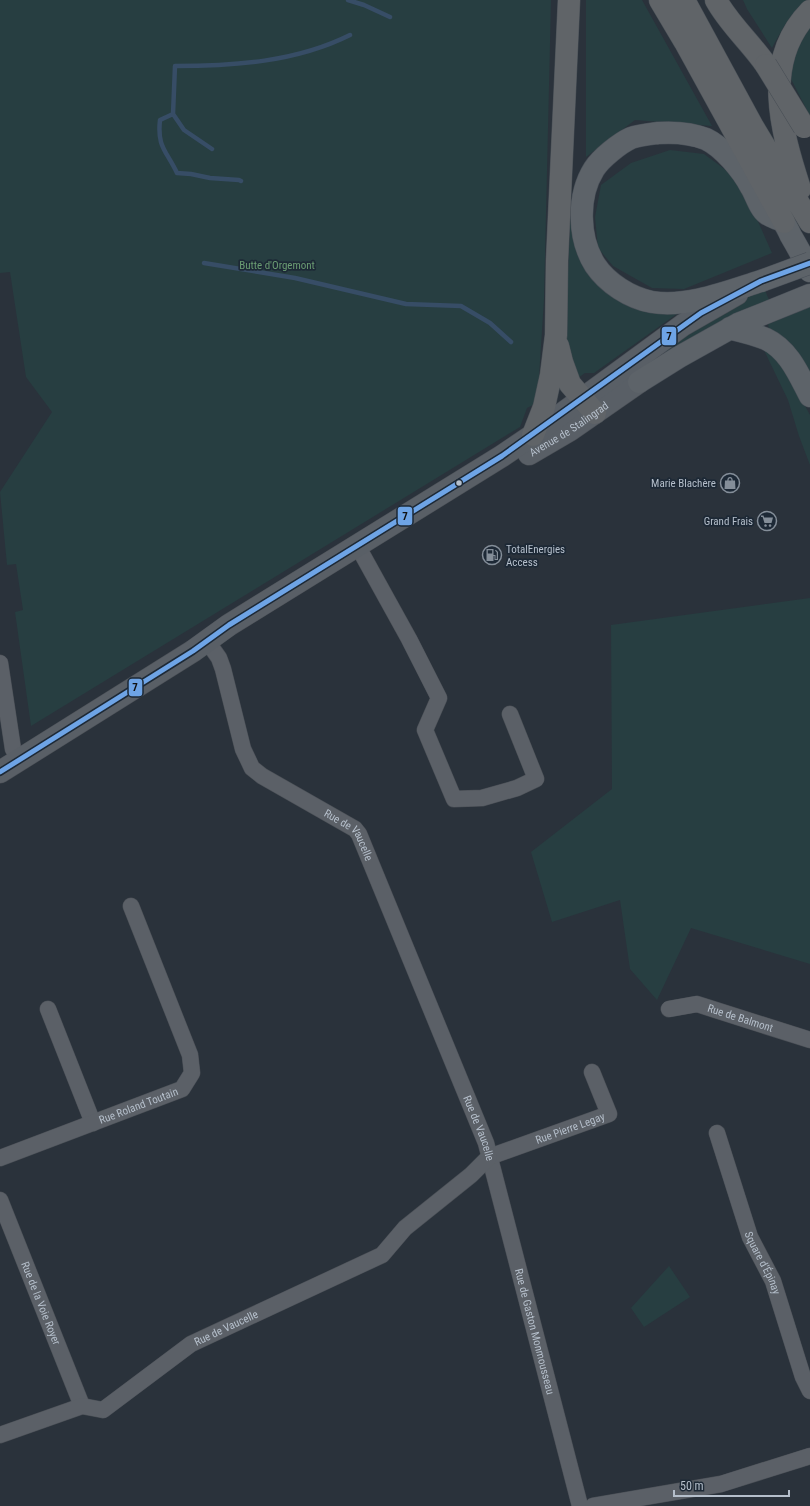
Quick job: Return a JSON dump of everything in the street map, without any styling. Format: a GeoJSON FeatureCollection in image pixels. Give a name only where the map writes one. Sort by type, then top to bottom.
{"type":"FeatureCollection","features":[{"type":"Feature","properties":{"kind":"highway"},"geometry":{"type":"LineString","coordinates":[[533,435],[544,407],[551,375],[556,335],[557,261],[569,0]]}},
{"type":"Feature","properties":{"kind":"highway"},"geometry":{"type":"LineString","coordinates":[[660,0],[685,42],[784,222]]}},
{"type":"Feature","properties":{"kind":"highway"},"geometry":{"type":"LineString","coordinates":[[667,0],[685,42]]}},
{"type":"Feature","properties":{"kind":"highway"},"geometry":{"type":"LineString","coordinates":[[684,0],[753,127],[810,222]]}},
{"type":"Feature","properties":{"kind":"highway"},"geometry":{"type":"LineString","coordinates":[[716,0],[721,9],[762,58]]}},
{"type":"Feature","properties":{"kind":"highway"},"geometry":{"type":"LineString","coordinates":[[732,0],[762,58],[807,131]]}},
{"type":"Feature","properties":{"kind":"highway"},"geometry":{"type":"LineString","coordinates":[[810,11],[801,20],[789,40],[783,55],[779,100],[781,122],[786,144],[810,219]]}},
{"type":"Feature","properties":{"kind":"highway"},"geometry":{"type":"LineString","coordinates":[[556,335],[562,362],[570,384],[589,406]]}},
{"type":"Feature","properties":{"kind":"main road"},"geometry":{"type":"LineString","coordinates":[[810,263],[761,280],[720,294],[686,301],[668,303],[652,302],[636,297],[620,289],[606,278],[595,264],[586,246],[582,208],[585,189],[594,169],[608,154],[631,138],[670,132],[705,139],[720,148],[750,184],[765,213],[784,222],[810,271]]}},
{"type":"Feature","properties":{"kind":"main road","name":"Avenue de Stalingrad"},"geometry":{"type":"LineString","coordinates":[[0,772],[203,645],[229,625],[360,550],[589,406],[683,325],[701,313],[761,280]]}},
{"type":"Feature","properties":{"kind":"main road","name":"Avenue de Stalingrad"},"geometry":{"type":"LineString","coordinates":[[360,550],[533,435],[640,382],[679,357],[730,328],[810,295]]}},
{"type":"Feature","properties":{"kind":"main road"},"geometry":{"type":"LineString","coordinates":[[730,328],[770,341],[778,347],[787,355],[810,396]]}},
{"type":"Feature","properties":{"kind":"street"},"geometry":{"type":"LineString","coordinates":[[360,550],[409,639],[439,698],[425,730],[454,799],[482,798],[517,788],[536,779],[510,714]]}},
{"type":"Feature","properties":{"kind":"street","name":"Rue de Vaucelle"},"geometry":{"type":"LineString","coordinates":[[82,1406],[103,1410],[191,1344],[382,1255],[405,1228],[471,1176],[489,1157],[486,1143],[359,834],[355,829],[262,776],[252,768],[243,749],[219,658],[203,645]]}},
{"type":"Feature","properties":{"kind":"street"},"geometry":{"type":"LineString","coordinates":[[0,663],[13,749],[20,760]]}},
{"type":"Feature","properties":{"kind":"street","name":"Rue Roland Toutain"},"geometry":{"type":"LineString","coordinates":[[0,1158],[182,1089],[192,1073],[190,1055],[131,906]]}},
{"type":"Feature","properties":{"kind":"street","name":"Rue de Balmont"},"geometry":{"type":"LineString","coordinates":[[669,1009],[698,1004],[810,1040]]}},
{"type":"Feature","properties":{"kind":"street"},"geometry":{"type":"LineString","coordinates":[[48,1009],[93,1123]]}},
{"type":"Feature","properties":{"kind":"street","name":"Rue Pierre Legay"},"geometry":{"type":"LineString","coordinates":[[489,1157],[609,1114],[592,1072]]}},
{"type":"Feature","properties":{"kind":"street","name":"Square d'Épinay"},"geometry":{"type":"LineString","coordinates":[[717,1133],[750,1237],[774,1281],[803,1377],[810,1391]]}},
{"type":"Feature","properties":{"kind":"street","name":"Rue de Gaston Monmousseau"},"geometry":{"type":"LineString","coordinates":[[489,1157],[580,1506]]}},
{"type":"Feature","properties":{"kind":"street","name":"Rue de la Voie Royer"},"geometry":{"type":"LineString","coordinates":[[0,1200],[82,1406]]}},
{"type":"Feature","properties":{"kind":"street"},"geometry":{"type":"LineString","coordinates":[[0,1435],[82,1406]]}},
{"type":"Feature","properties":{"kind":"street"},"geometry":{"type":"LineString","coordinates":[[593,1506],[721,1484],[810,1456]]}},
{"type":"Feature","properties":{"kind":"green space","name":"Butte d'Orgemont"},"geometry":{"type":"Polygon","coordinates":[[[0,0],[551,0],[544,299],[538,392],[535,404],[527,408],[520,427],[31,726],[15,612],[23,610],[16,564],[7,565],[0,492],[52,412],[26,377],[10,272],[0,273],[0,0]]]}},
{"type":"Feature","properties":{"kind":"green space"},"geometry":{"type":"Polygon","coordinates":[[[586,0],[642,0],[712,126],[635,120],[586,157],[586,0]]]}},
{"type":"Feature","properties":{"kind":"green space"},"geometry":{"type":"Polygon","coordinates":[[[743,0],[806,0],[791,16],[772,48],[747,9],[743,0]]]}},
{"type":"Feature","properties":{"kind":"green space"},"geometry":{"type":"Polygon","coordinates":[[[810,26],[810,116],[791,79],[793,57],[800,41],[810,26]]]}},
{"type":"Feature","properties":{"kind":"green space"},"geometry":{"type":"Polygon","coordinates":[[[670,150],[704,154],[734,176],[749,201],[772,253],[684,289],[652,288],[613,266],[598,248],[595,217],[601,185],[631,163],[670,150]]]}},
{"type":"Feature","properties":{"kind":"green space"},"geometry":{"type":"Polygon","coordinates":[[[571,206],[575,231],[592,271],[688,306],[594,373],[585,373],[575,380],[565,342],[571,206]]]}},
{"type":"Feature","properties":{"kind":"green space"},"geometry":{"type":"Polygon","coordinates":[[[764,288],[770,302],[667,357],[664,353],[708,315],[764,288]]]}},
{"type":"Feature","properties":{"kind":"green space"},"geometry":{"type":"Polygon","coordinates":[[[810,307],[810,384],[770,334],[768,324],[810,307]]]}},
{"type":"Feature","properties":{"kind":"green space"},"geometry":{"type":"Polygon","coordinates":[[[761,344],[775,351],[810,415],[810,465],[788,400],[761,344]]]}},
{"type":"Feature","properties":{"kind":"green space"},"geometry":{"type":"Polygon","coordinates":[[[810,598],[810,964],[691,928],[657,1000],[630,969],[620,900],[552,922],[531,852],[612,789],[611,625],[810,598]]]}},
{"type":"Feature","properties":{"kind":"green space"},"geometry":{"type":"Polygon","coordinates":[[[669,1266],[690,1297],[644,1327],[631,1308],[669,1266]]]}},
{"type":"Feature","properties":{"kind":"waterway"},"geometry":{"type":"LineString","coordinates":[[348,0],[364,5],[390,17]]}},
{"type":"Feature","properties":{"kind":"waterway"},"geometry":{"type":"LineString","coordinates":[[212,149],[184,130],[173,114],[175,66],[220,65],[264,61],[308,51],[350,35]]}},
{"type":"Feature","properties":{"kind":"waterway"},"geometry":{"type":"LineString","coordinates":[[173,114],[160,120],[159,129],[163,148],[177,173],[241,181]]}},
{"type":"Feature","properties":{"kind":"waterway"},"geometry":{"type":"LineString","coordinates":[[204,263],[295,278],[406,304],[461,306],[490,323],[511,342]]}},
{"type":"Feature","properties":{"kind":"transit line","name":"7"},"geometry":{"type":"LineString","coordinates":[[0,772],[193,651],[229,625],[502,456],[701,313],[761,281],[810,263]]}},
{"type":"Feature","properties":{"kind":"place","name":"Marie Blachère"},"geometry":{"type":"Point","coordinates":[730,483]}},
{"type":"Feature","properties":{"kind":"place","name":"Grand Frais"},"geometry":{"type":"Point","coordinates":[767,521]}},
{"type":"Feature","properties":{"kind":"place","name":"TotalEnergies Access"},"geometry":{"type":"Point","coordinates":[492,555]}}]}
